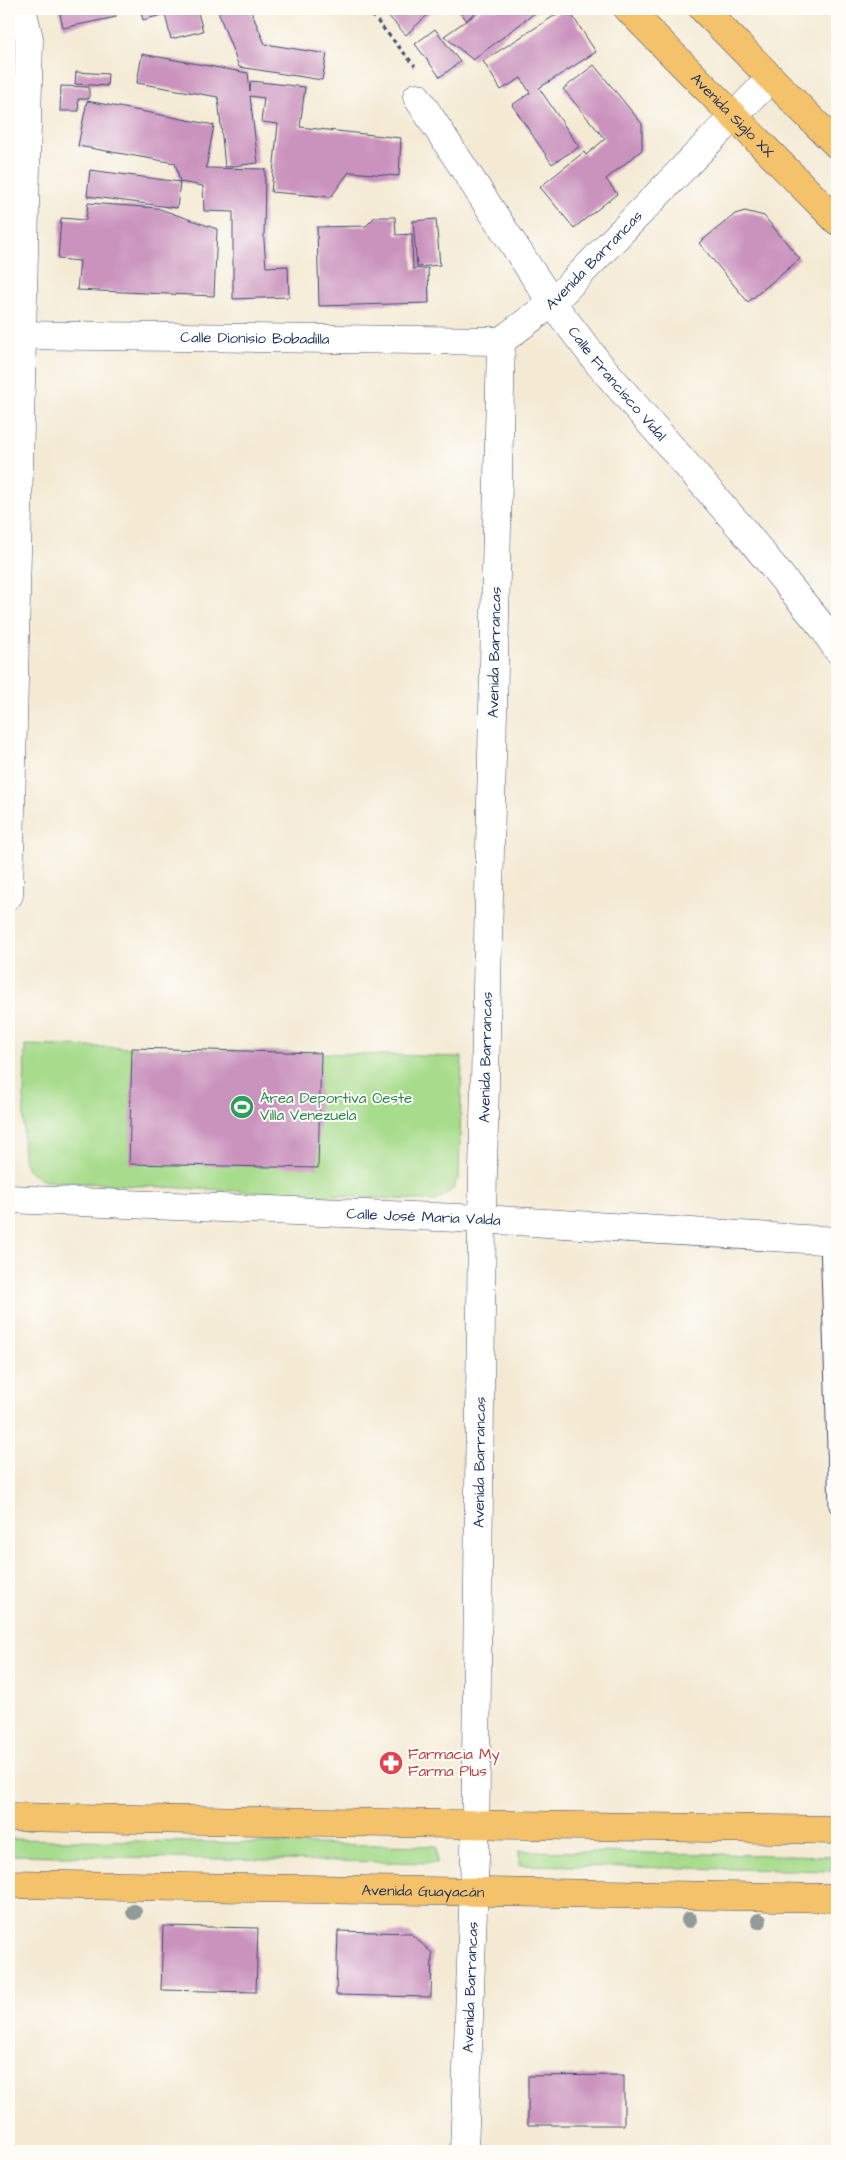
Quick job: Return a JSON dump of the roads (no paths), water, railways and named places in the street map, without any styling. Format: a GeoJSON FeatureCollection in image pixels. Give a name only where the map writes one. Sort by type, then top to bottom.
{"type":"FeatureCollection","features":[{"type":"Feature","properties":{"kind":"main road","name":"Avenida Siglo XX"},"geometry":{"type":"LineString","coordinates":[[628,9],[837,221]]}},
{"type":"Feature","properties":{"kind":"main road"},"geometry":{"type":"LineString","coordinates":[[703,9],[837,145]]}},
{"type":"Feature","properties":{"kind":"main road"},"geometry":{"type":"LineString","coordinates":[[9,1817],[837,1830]]}},
{"type":"Feature","properties":{"kind":"main road","name":"Avenida Guayacán"},"geometry":{"type":"LineString","coordinates":[[9,1884],[837,1898]]}},
{"type":"Feature","properties":{"kind":"street"},"geometry":{"type":"LineString","coordinates":[[9,895],[16,335],[29,38],[22,9]]}},
{"type":"Feature","properties":{"kind":"street","name":"Avenida Barrancas"},"geometry":{"type":"LineString","coordinates":[[464,2151],[476,1825],[482,1219],[501,341],[552,303],[771,78]]}},
{"type":"Feature","properties":{"kind":"street","name":"Calle Francisco Vidal"},"geometry":{"type":"LineString","coordinates":[[417,97],[552,303],[599,364],[743,530],[824,629],[837,649]]}},
{"type":"Feature","properties":{"kind":"street","name":"Calle Dionisio Bobadilla"},"geometry":{"type":"LineString","coordinates":[[16,335],[501,341]]}},
{"type":"Feature","properties":{"kind":"street","name":"Calle José Maria Valda"},"geometry":{"type":"LineString","coordinates":[[9,1199],[482,1219],[832,1240]]}},
{"type":"Feature","properties":{"kind":"lane"},"geometry":{"type":"LineString","coordinates":[[832,1240],[837,1506]]}},
{"type":"Feature","properties":{"kind":"place","name":"Área Deportiva Oeste Villa Venezuela"},"geometry":{"type":"Point","coordinates":[242,1107]}},
{"type":"Feature","properties":{"kind":"place","name":"Farmacia My Farma Plus"},"geometry":{"type":"Point","coordinates":[391,1763]}}]}
